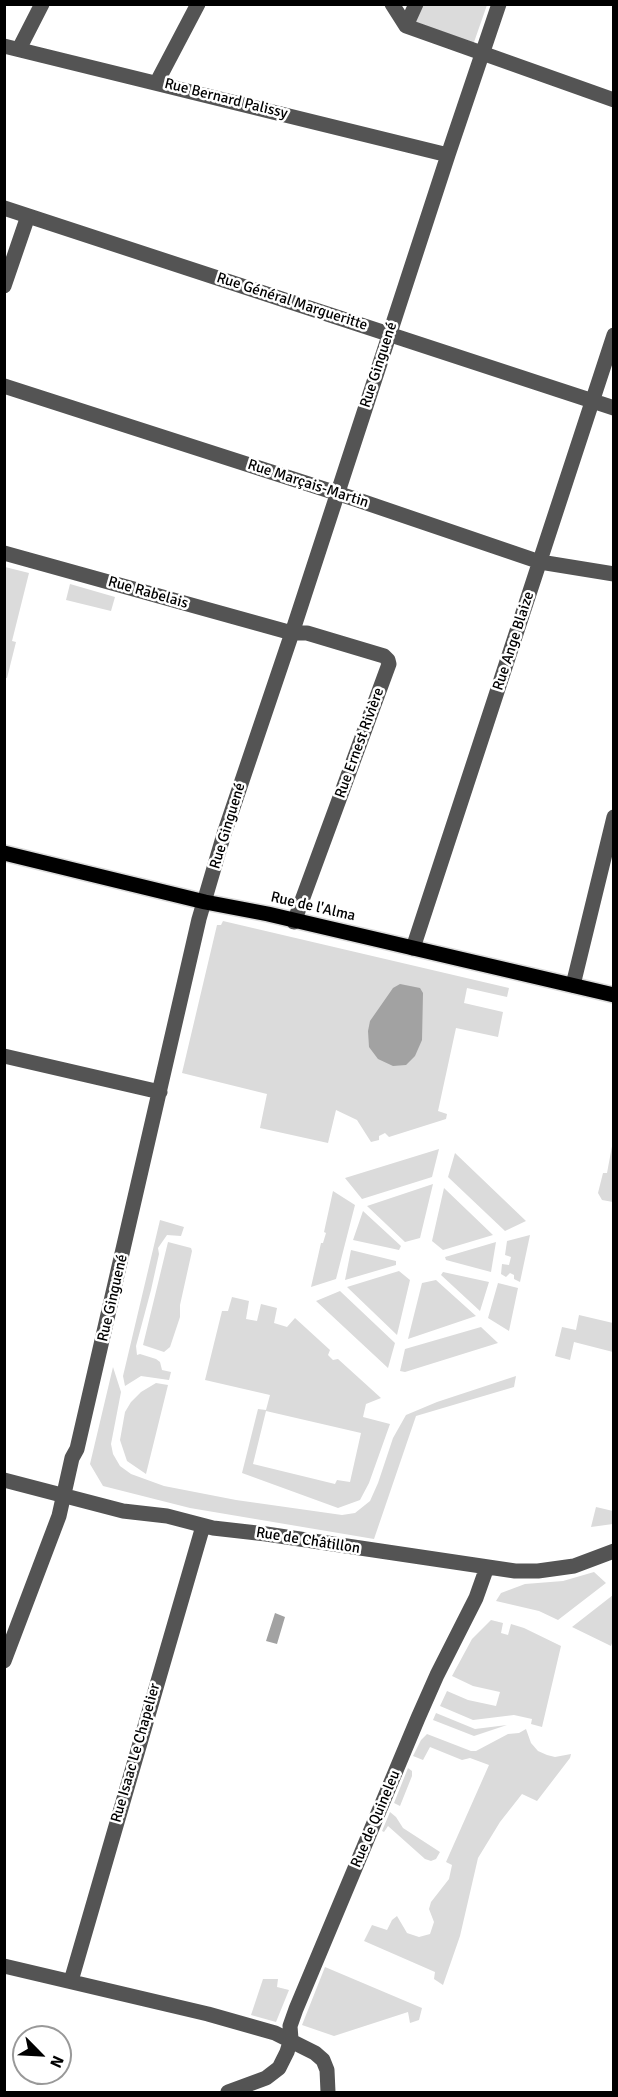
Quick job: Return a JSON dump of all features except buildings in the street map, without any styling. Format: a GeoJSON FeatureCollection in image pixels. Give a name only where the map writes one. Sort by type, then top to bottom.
{"type":"FeatureCollection","features":[{"type":"Feature","properties":{"kind":"main road","name":"Rue de l'Alma"},"geometry":{"type":"LineString","coordinates":[[4,853],[205,902],[614,994]]}},
{"type":"Feature","properties":{"kind":"street"},"geometry":{"type":"LineString","coordinates":[[12,48],[42,4]]}},
{"type":"Feature","properties":{"kind":"street"},"geometry":{"type":"LineString","coordinates":[[157,82],[198,4]]}},
{"type":"Feature","properties":{"kind":"street"},"geometry":{"type":"LineString","coordinates":[[392,4],[406,26],[614,100]]}},
{"type":"Feature","properties":{"kind":"street"},"geometry":{"type":"LineString","coordinates":[[406,26],[416,4]]}},
{"type":"Feature","properties":{"kind":"street","name":"Rue Ginguené"},"geometry":{"type":"LineString","coordinates":[[4,1661],[39,1573],[61,1509],[72,1458],[77,1449],[159,1092],[205,902],[224,834],[499,4]]}},
{"type":"Feature","properties":{"kind":"street","name":"Rue Bernard Palissy"},"geometry":{"type":"LineString","coordinates":[[12,48],[448,155]]}},
{"type":"Feature","properties":{"kind":"street","name":"Rue Général Margueritte"},"geometry":{"type":"LineString","coordinates":[[4,208],[614,408]]}},
{"type":"Feature","properties":{"kind":"street"},"geometry":{"type":"LineString","coordinates":[[4,286],[28,216]]}},
{"type":"Feature","properties":{"kind":"street","name":"Rue Ange Blaize"},"geometry":{"type":"LineString","coordinates":[[413,948],[614,335]]}},
{"type":"Feature","properties":{"kind":"street","name":"Rue Marçais-Martin"},"geometry":{"type":"LineString","coordinates":[[4,386],[540,562],[614,574]]}},
{"type":"Feature","properties":{"kind":"street","name":"Rue Rabelais"},"geometry":{"type":"LineString","coordinates":[[4,553],[292,633]]}},
{"type":"Feature","properties":{"kind":"street","name":"Rue Ernest Rivière"},"geometry":{"type":"LineString","coordinates":[[292,633],[307,633],[384,656],[389,664],[294,922]]}},
{"type":"Feature","properties":{"kind":"street"},"geometry":{"type":"LineString","coordinates":[[573,985],[614,817]]}},
{"type":"Feature","properties":{"kind":"street"},"geometry":{"type":"LineString","coordinates":[[4,1056],[159,1092]]}},
{"type":"Feature","properties":{"kind":"street","name":"Rue de Châtillon"},"geometry":{"type":"LineString","coordinates":[[4,1480],[123,1511],[159,1515],[202,1526],[487,1568],[538,1571],[574,1566],[614,1551]]}},
{"type":"Feature","properties":{"kind":"street","name":"Rue Isaac Le Chapelier"},"geometry":{"type":"LineString","coordinates":[[71,1981],[202,1526]]}},
{"type":"Feature","properties":{"kind":"street","name":"Rue de Quineleu"},"geometry":{"type":"LineString","coordinates":[[228,2092],[266,2078],[279,2068],[287,2052],[291,2039],[290,2026],[296,2009],[418,1718],[476,1598],[487,1568]]}},
{"type":"Feature","properties":{"kind":"street"},"geometry":{"type":"LineString","coordinates":[[4,1966],[208,2014],[291,2039],[323,2060],[327,2070],[328,2092]]}},
{"type":"Feature","properties":{"kind":"shaded area"},"geometry":{"type":"Polygon","coordinates":[[[422,5],[487,5],[473,45],[417,25],[415,19],[422,5]]]}},
{"type":"Feature","properties":{"kind":"shaded area"},"geometry":{"type":"Polygon","coordinates":[[[5,567],[29,573],[12,641],[16,642],[7,678],[4,678],[5,567]]]}},
{"type":"Feature","properties":{"kind":"shaded area"},"geometry":{"type":"Polygon","coordinates":[[[70,584],[115,597],[111,611],[66,600],[70,584]]]}},
{"type":"Feature","properties":{"kind":"shaded area"},"geometry":{"type":"Polygon","coordinates":[[[223,921],[509,988],[507,997],[467,988],[464,1003],[503,1012],[498,1037],[456,1028],[438,1111],[447,1114],[446,1119],[389,1137],[385,1133],[379,1136],[379,1140],[371,1142],[357,1120],[336,1110],[328,1143],[260,1128],[267,1094],[182,1073],[217,925],[221,925],[223,921]]]}},
{"type":"Feature","properties":{"kind":"shaded area"},"geometry":{"type":"Polygon","coordinates":[[[400,984],[420,988],[423,993],[422,1040],[415,1056],[406,1065],[393,1066],[378,1059],[369,1047],[368,1031],[370,1021],[393,988],[400,984]]]}},
{"type":"Feature","properties":{"kind":"shaded area"},"geometry":{"type":"Polygon","coordinates":[[[613,1141],[613,1202],[602,1200],[598,1193],[603,1173],[607,1173],[613,1141]]]}},
{"type":"Feature","properties":{"kind":"shaded area"},"geometry":{"type":"Polygon","coordinates":[[[439,1149],[432,1177],[362,1199],[345,1178],[439,1149]]]}},
{"type":"Feature","properties":{"kind":"shaded area"},"geometry":{"type":"Polygon","coordinates":[[[455,1153],[526,1221],[505,1231],[448,1177],[455,1153]]]}},
{"type":"Feature","properties":{"kind":"shaded area"},"geometry":{"type":"Polygon","coordinates":[[[433,1184],[420,1238],[405,1242],[367,1206],[433,1184]]]}},
{"type":"Feature","properties":{"kind":"shaded area"},"geometry":{"type":"Polygon","coordinates":[[[444,1188],[493,1235],[443,1250],[432,1241],[444,1188]]]}},
{"type":"Feature","properties":{"kind":"shaded area"},"geometry":{"type":"Polygon","coordinates":[[[333,1191],[355,1205],[336,1279],[311,1287],[321,1243],[326,1233],[324,1232],[333,1191]]]}},
{"type":"Feature","properties":{"kind":"shaded area"},"geometry":{"type":"Polygon","coordinates":[[[363,1211],[401,1246],[399,1250],[353,1240],[363,1211]]]}},
{"type":"Feature","properties":{"kind":"shaded area"},"geometry":{"type":"Polygon","coordinates":[[[160,1220],[184,1227],[181,1236],[167,1235],[158,1248],[159,1254],[151,1290],[136,1346],[137,1355],[156,1359],[160,1362],[162,1370],[171,1372],[169,1380],[141,1376],[125,1386],[123,1376],[160,1220]]]}},
{"type":"Feature","properties":{"kind":"shaded area"},"geometry":{"type":"Polygon","coordinates":[[[530,1235],[520,1282],[510,1273],[506,1277],[501,1274],[502,1264],[509,1265],[511,1257],[505,1255],[507,1241],[530,1235]]]}},
{"type":"Feature","properties":{"kind":"shaded area"},"geometry":{"type":"Polygon","coordinates":[[[168,1242],[191,1248],[192,1251],[180,1305],[180,1317],[170,1347],[164,1352],[143,1345],[168,1242]]]}},
{"type":"Feature","properties":{"kind":"shaded area"},"geometry":{"type":"Polygon","coordinates":[[[496,1242],[491,1272],[446,1260],[445,1257],[496,1242]]]}},
{"type":"Feature","properties":{"kind":"shaded area"},"geometry":{"type":"Polygon","coordinates":[[[351,1250],[396,1261],[396,1265],[345,1280],[351,1250]]]}},
{"type":"Feature","properties":{"kind":"shaded area"},"geometry":{"type":"Polygon","coordinates":[[[399,1271],[410,1280],[397,1335],[347,1287],[399,1271]]]}},
{"type":"Feature","properties":{"kind":"shaded area"},"geometry":{"type":"Polygon","coordinates":[[[443,1272],[489,1282],[480,1311],[441,1275],[443,1272]]]}},
{"type":"Feature","properties":{"kind":"shaded area"},"geometry":{"type":"Polygon","coordinates":[[[436,1280],[476,1316],[408,1339],[422,1283],[436,1280]]]}},
{"type":"Feature","properties":{"kind":"shaded area"},"geometry":{"type":"Polygon","coordinates":[[[498,1283],[518,1288],[509,1331],[488,1318],[498,1283]]]}},
{"type":"Feature","properties":{"kind":"shaded area"},"geometry":{"type":"Polygon","coordinates":[[[340,1291],[395,1343],[388,1368],[316,1301],[340,1291]]]}},
{"type":"Feature","properties":{"kind":"shaded area"},"geometry":{"type":"Polygon","coordinates":[[[232,1297],[249,1301],[246,1319],[257,1321],[261,1304],[277,1308],[274,1323],[287,1327],[295,1318],[330,1350],[328,1355],[333,1360],[338,1359],[381,1398],[366,1404],[363,1417],[390,1424],[369,1483],[360,1500],[338,1508],[242,1473],[258,1409],[266,1410],[270,1395],[205,1380],[222,1311],[228,1311],[232,1297]],[[266,1411],[253,1464],[335,1484],[337,1480],[350,1482],[361,1433],[266,1411]]]}},
{"type":"Feature","properties":{"kind":"shaded area"},"geometry":{"type":"Polygon","coordinates":[[[579,1315],[613,1323],[613,1352],[574,1342],[570,1360],[555,1356],[562,1327],[576,1330],[579,1315]]]}},
{"type":"Feature","properties":{"kind":"shaded area"},"geometry":{"type":"Polygon","coordinates":[[[481,1327],[498,1343],[405,1372],[400,1371],[405,1349],[481,1327]]]}},
{"type":"Feature","properties":{"kind":"shaded area"},"geometry":{"type":"Polygon","coordinates":[[[113,1367],[121,1392],[111,1444],[113,1454],[120,1466],[131,1474],[164,1486],[236,1500],[342,1515],[355,1513],[370,1501],[393,1438],[406,1415],[437,1402],[516,1376],[514,1387],[416,1416],[374,1539],[190,1508],[103,1486],[90,1464],[113,1367]]]}},
{"type":"Feature","properties":{"kind":"shaded area"},"geometry":{"type":"Polygon","coordinates":[[[156,1383],[168,1385],[146,1474],[127,1461],[120,1440],[125,1412],[131,1402],[141,1392],[156,1383]]]}},
{"type":"Feature","properties":{"kind":"shaded area"},"geometry":{"type":"Polygon","coordinates":[[[596,1507],[613,1511],[613,1524],[591,1527],[596,1507]]]}},
{"type":"Feature","properties":{"kind":"shaded area"},"geometry":{"type":"Polygon","coordinates":[[[594,1572],[606,1583],[558,1620],[539,1611],[496,1601],[501,1593],[525,1584],[563,1581],[594,1572]]]}},
{"type":"Feature","properties":{"kind":"shaded area"},"geometry":{"type":"Polygon","coordinates":[[[613,1595],[611,1646],[572,1627],[613,1595]]]}},
{"type":"Feature","properties":{"kind":"shaded area"},"geometry":{"type":"Polygon","coordinates":[[[275,1613],[285,1617],[277,1644],[266,1641],[275,1613]]]}},
{"type":"Feature","properties":{"kind":"shaded area"},"geometry":{"type":"Polygon","coordinates":[[[491,1620],[503,1623],[501,1633],[508,1635],[511,1624],[561,1646],[542,1727],[531,1724],[532,1719],[514,1715],[473,1720],[440,1706],[447,1691],[468,1700],[496,1706],[500,1692],[473,1686],[452,1676],[472,1639],[491,1620]]]}},
{"type":"Feature","properties":{"kind":"shaded area"},"geometry":{"type":"Polygon","coordinates":[[[436,1713],[475,1729],[507,1725],[474,1736],[433,1720],[436,1713]]]}},
{"type":"Feature","properties":{"kind":"shaded area"},"geometry":{"type":"Polygon","coordinates":[[[526,1729],[531,1743],[538,1751],[555,1757],[571,1754],[570,1758],[537,1801],[522,1794],[500,1822],[478,1858],[460,1936],[443,1985],[434,1979],[435,1972],[364,1941],[372,1925],[387,1930],[397,1916],[407,1933],[419,1937],[430,1934],[434,1922],[429,1909],[431,1902],[449,1879],[452,1865],[446,1862],[489,1765],[470,1758],[462,1760],[430,1747],[423,1760],[413,1756],[421,1740],[427,1734],[476,1751],[508,1734],[519,1733],[526,1729]]]}},
{"type":"Feature","properties":{"kind":"shaded area"},"geometry":{"type":"Polygon","coordinates":[[[408,1768],[412,1771],[412,1776],[400,1806],[394,1803],[408,1768]]]}},
{"type":"Feature","properties":{"kind":"shaded area"},"geometry":{"type":"Polygon","coordinates":[[[390,1812],[403,1828],[440,1852],[436,1859],[431,1861],[425,1859],[388,1826],[384,1832],[382,1831],[390,1812]]]}},
{"type":"Feature","properties":{"kind":"shaded area"},"geometry":{"type":"Polygon","coordinates":[[[325,1967],[422,2008],[419,2020],[410,2023],[408,2012],[334,2036],[302,2025],[325,1967]]]}},
{"type":"Feature","properties":{"kind":"shaded area"},"geometry":{"type":"Polygon","coordinates":[[[263,1979],[278,1979],[277,1987],[289,1990],[276,2022],[251,2015],[263,1979]]]}}]}
